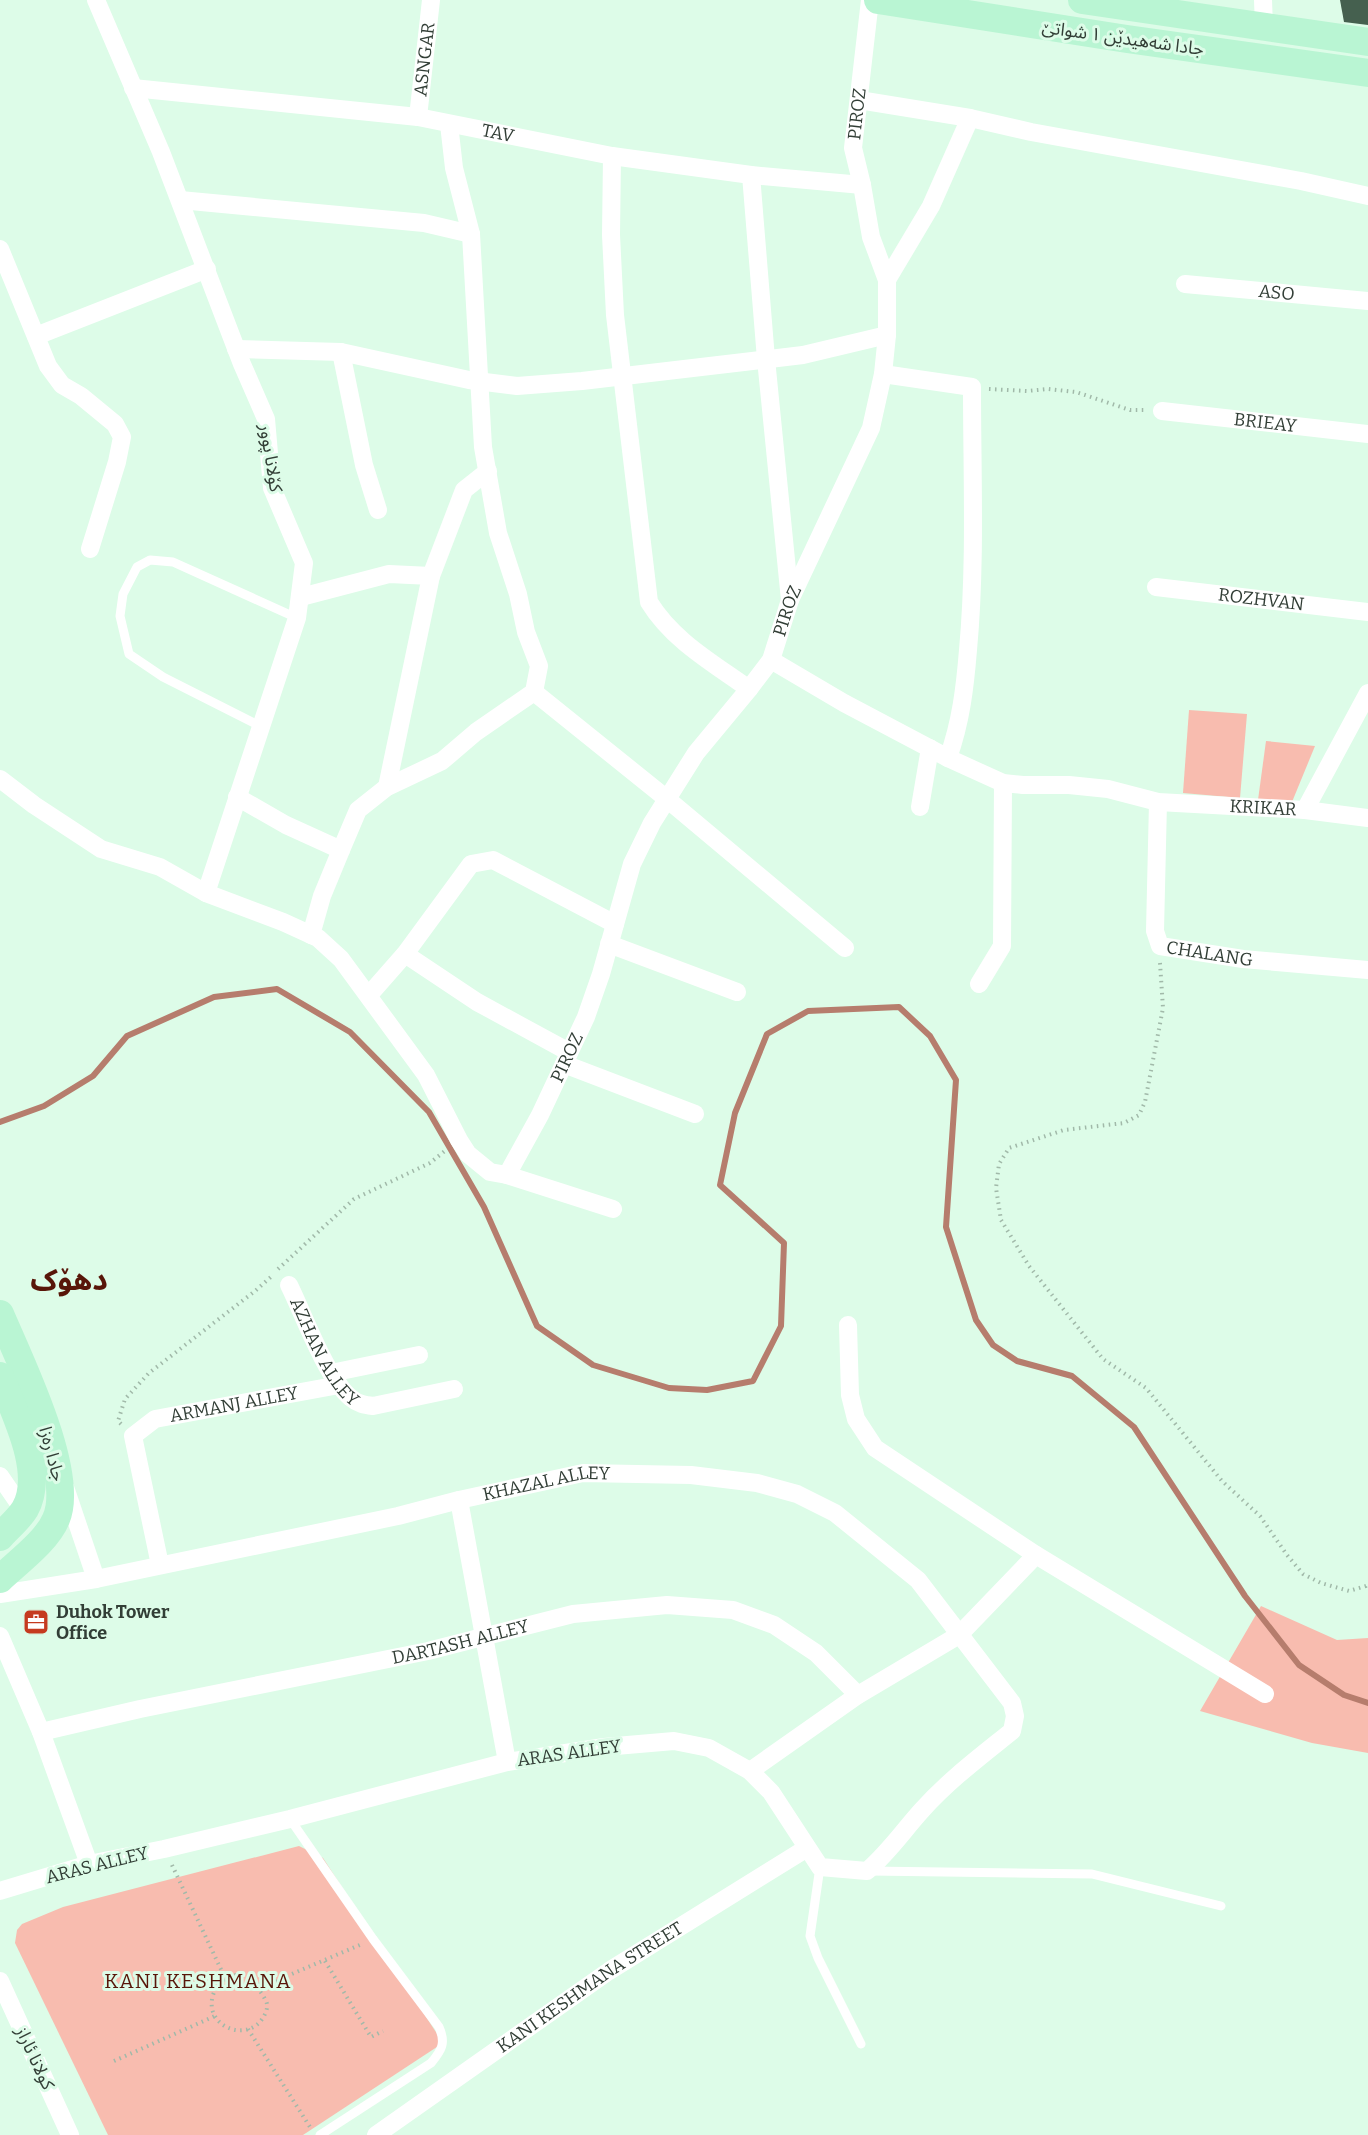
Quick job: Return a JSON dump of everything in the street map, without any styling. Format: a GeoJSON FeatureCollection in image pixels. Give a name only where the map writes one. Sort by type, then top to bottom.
{"type":"FeatureCollection","features":[{"type":"Feature","properties":{"kind":"main road","name":"جادا شەهیدێن ١ شواتێ"},"geometry":{"type":"LineString","coordinates":[[878,0],[1127,39],[1368,73]]}},
{"type":"Feature","properties":{"kind":"main road","name":"جادا شەهیدێن ١ شواتێ"},"geometry":{"type":"LineString","coordinates":[[1083,0],[1263,14],[1368,42]]}},
{"type":"Feature","properties":{"kind":"main road","name":"جادا ره‌زا"},"geometry":{"type":"LineString","coordinates":[[0,1314],[37,1404],[54,1456],[61,1488],[60,1509],[44,1537],[0,1579]]}},
{"type":"Feature","properties":{"kind":"main road","name":"جادا ره‌زا"},"geometry":{"type":"LineString","coordinates":[[0,1376],[18,1422],[30,1465],[32,1484],[24,1511],[0,1537]]}},
{"type":"Feature","properties":{"kind":"street","name":"کۆلانا پوور"},"geometry":{"type":"LineString","coordinates":[[96,0],[180,200],[236,349],[266,420],[272,488],[304,563],[297,618],[207,893]]}},
{"type":"Feature","properties":{"kind":"street","name":"ASNGAR"},"geometry":{"type":"LineString","coordinates":[[418,117],[431,0]]}},
{"type":"Feature","properties":{"kind":"street","name":"PIROZ"},"geometry":{"type":"LineString","coordinates":[[507,1175],[540,1115],[586,1017],[601,974],[632,864],[652,823],[696,753],[771,660],[790,600],[872,428],[883,374],[887,335],[887,280],[871,237],[853,148],[870,0]]}},
{"type":"Feature","properties":{"kind":"street","name":"TAV"},"geometry":{"type":"LineString","coordinates":[[133,88],[418,117],[612,156],[751,175],[862,185]]}},
{"type":"Feature","properties":{"kind":"street"},"geometry":{"type":"LineString","coordinates":[[860,100],[970,118],[1031,132],[1368,195]]}},
{"type":"Feature","properties":{"kind":"street"},"geometry":{"type":"LineString","coordinates":[[887,280],[931,206],[970,118]]}},
{"type":"Feature","properties":{"kind":"street"},"geometry":{"type":"LineString","coordinates":[[311,935],[322,896],[358,810],[387,788],[442,761],[476,732],[534,692],[539,666],[526,632],[518,594],[498,533],[483,447],[471,234],[454,168],[449,124]]}},
{"type":"Feature","properties":{"kind":"street"},"geometry":{"type":"LineString","coordinates":[[612,156],[611,235],[621,376],[649,602],[659,618],[678,638],[749,689]]}},
{"type":"Feature","properties":{"kind":"street"},"geometry":{"type":"LineString","coordinates":[[751,175],[766,359],[790,600]]}},
{"type":"Feature","properties":{"kind":"street"},"geometry":{"type":"LineString","coordinates":[[180,200],[424,223],[471,234]]}},
{"type":"Feature","properties":{"kind":"street"},"geometry":{"type":"LineString","coordinates":[[0,249],[48,366],[62,385],[81,396],[115,424],[122,437],[117,462],[90,549]]}},
{"type":"Feature","properties":{"kind":"street"},"geometry":{"type":"LineString","coordinates":[[36,336],[207,269]]}},
{"type":"Feature","properties":{"kind":"street","name":"ASO"},"geometry":{"type":"LineString","coordinates":[[1185,284],[1368,301]]}},
{"type":"Feature","properties":{"kind":"street"},"geometry":{"type":"LineString","coordinates":[[236,349],[341,352],[480,382],[517,386],[803,354],[887,335]]}},
{"type":"Feature","properties":{"kind":"street"},"geometry":{"type":"LineString","coordinates":[[341,352],[364,465],[378,510]]}},
{"type":"Feature","properties":{"kind":"street"},"geometry":{"type":"LineString","coordinates":[[883,374],[972,387],[972,602],[964,693],[958,730],[948,758]]}},
{"type":"Feature","properties":{"kind":"street","name":"BRIEAY"},"geometry":{"type":"LineString","coordinates":[[1162,411],[1368,434]]}},
{"type":"Feature","properties":{"kind":"street"},"geometry":{"type":"LineString","coordinates":[[387,788],[430,576],[464,490],[488,471]]}},
{"type":"Feature","properties":{"kind":"street"},"geometry":{"type":"LineString","coordinates":[[301,597],[389,574],[430,576]]}},
{"type":"Feature","properties":{"kind":"street","name":"ROZHVAN"},"geometry":{"type":"LineString","coordinates":[[1156,586],[1368,612]]}},
{"type":"Feature","properties":{"kind":"street"},"geometry":{"type":"LineString","coordinates":[[771,660],[844,703],[948,758],[1003,783],[1002,946],[979,984]]}},
{"type":"Feature","properties":{"kind":"street"},"geometry":{"type":"LineString","coordinates":[[534,692],[667,799],[845,948]]}},
{"type":"Feature","properties":{"kind":"street"},"geometry":{"type":"LineString","coordinates":[[1305,810],[1368,693]]}},
{"type":"Feature","properties":{"kind":"street"},"geometry":{"type":"LineString","coordinates":[[920,807],[930,748]]}},
{"type":"Feature","properties":{"kind":"street"},"geometry":{"type":"LineString","coordinates":[[0,779],[34,805],[100,849],[160,867],[207,893],[318,938],[341,959],[426,1075],[468,1154],[490,1172],[507,1175],[613,1209]]}},
{"type":"Feature","properties":{"kind":"street","name":"KRIKAR"},"geometry":{"type":"LineString","coordinates":[[1003,783],[1069,785],[1108,789],[1158,802],[1305,810],[1368,818]]}},
{"type":"Feature","properties":{"kind":"street"},"geometry":{"type":"LineString","coordinates":[[237,797],[286,825],[341,850]]}},
{"type":"Feature","properties":{"kind":"street","name":"CHALANG"},"geometry":{"type":"LineString","coordinates":[[1158,802],[1155,931],[1160,946],[1243,959],[1368,970]]}},
{"type":"Feature","properties":{"kind":"street"},"geometry":{"type":"LineString","coordinates":[[369,995],[405,954],[471,864],[493,860],[615,924]]}},
{"type":"Feature","properties":{"kind":"street"},"geometry":{"type":"LineString","coordinates":[[609,944],[737,992]]}},
{"type":"Feature","properties":{"kind":"street"},"geometry":{"type":"LineString","coordinates":[[405,954],[567,1058],[696,1114]]}},
{"type":"Feature","properties":{"kind":"street","name":"AZHAN ALLEY"},"geometry":{"type":"LineString","coordinates":[[289,1285],[335,1379],[352,1399],[362,1405],[373,1406],[454,1389]]}},
{"type":"Feature","properties":{"kind":"street"},"geometry":{"type":"LineString","coordinates":[[848,1325],[850,1395],[856,1419],[874,1448],[1036,1556],[1265,1694]]}},
{"type":"Feature","properties":{"kind":"street","name":"ARMANJ ALLEY"},"geometry":{"type":"LineString","coordinates":[[133,1436],[155,1419],[335,1379],[419,1355]]}},
{"type":"Feature","properties":{"kind":"street"},"geometry":{"type":"LineString","coordinates":[[133,1436],[160,1565]]}},
{"type":"Feature","properties":{"kind":"street"},"geometry":{"type":"LineString","coordinates":[[54,1456],[96,1579]]}},
{"type":"Feature","properties":{"kind":"street","name":"KHAZAL ALLEY"},"geometry":{"type":"LineString","coordinates":[[0,1594],[96,1579],[380,1520],[583,1473],[691,1474],[767,1486],[797,1494],[835,1513],[918,1580],[1012,1703],[1015,1716],[1012,1731],[955,1777],[922,1810],[885,1855],[867,1871]]}},
{"type":"Feature","properties":{"kind":"street"},"geometry":{"type":"LineString","coordinates":[[0,1476],[24,1511]]}},
{"type":"Feature","properties":{"kind":"street"},"geometry":{"type":"LineString","coordinates":[[459,1500],[507,1762]]}},
{"type":"Feature","properties":{"kind":"street"},"geometry":{"type":"LineString","coordinates":[[750,1771],[858,1695],[959,1635],[1036,1556]]}},
{"type":"Feature","properties":{"kind":"street","name":"DARTASH ALLEY"},"geometry":{"type":"LineString","coordinates":[[41,1732],[140,1709],[428,1651],[573,1614],[667,1605],[733,1610],[774,1625],[816,1653],[858,1695]]}},
{"type":"Feature","properties":{"kind":"street"},"geometry":{"type":"LineString","coordinates":[[0,1636],[41,1732],[89,1864]]}},
{"type":"Feature","properties":{"kind":"street","name":"ARAS ALLEY"},"geometry":{"type":"LineString","coordinates":[[0,1891],[89,1864],[290,1819],[507,1762],[604,1747],[674,1741],[709,1748],[750,1771],[771,1792],[820,1867]]}},
{"type":"Feature","properties":{"kind":"street","name":"KANI KESHMANA STREET"},"geometry":{"type":"LineString","coordinates":[[376,2135],[609,1971],[807,1848]]}},
{"type":"Feature","properties":{"kind":"street"},"geometry":{"type":"LineString","coordinates":[[820,1867],[867,1871]]}},
{"type":"Feature","properties":{"kind":"street","name":"کولانا ئاراز"},"geometry":{"type":"LineString","coordinates":[[0,1981],[70,2135]]}},
{"type":"Feature","properties":{"kind":"lane"},"geometry":{"type":"LineString","coordinates":[[260,726],[162,677],[129,654],[120,616],[123,594],[138,567],[150,560],[173,562],[297,618]]}},
{"type":"Feature","properties":{"kind":"lane"},"geometry":{"type":"LineString","coordinates":[[290,1819],[373,1939],[439,2027],[443,2038],[443,2046],[431,2063],[320,2135]]}},
{"type":"Feature","properties":{"kind":"lane"},"geometry":{"type":"LineString","coordinates":[[820,1867],[810,1936],[818,1958],[861,2044]]}},
{"type":"Feature","properties":{"kind":"lane"},"geometry":{"type":"LineString","coordinates":[[867,1871],[1092,1874],[1221,1906]]}},
{"type":"Feature","properties":{"kind":"path"},"geometry":{"type":"LineString","coordinates":[[972,387],[1076,392],[1130,410],[1162,411]]}},
{"type":"Feature","properties":{"kind":"path"},"geometry":{"type":"LineString","coordinates":[[1160,946],[1163,1008],[1145,1102],[1139,1115],[1124,1123],[1064,1130],[1009,1148],[999,1164],[996,1188],[1001,1220],[1029,1266],[1103,1359],[1146,1388],[1222,1481],[1260,1516],[1303,1574],[1321,1583],[1349,1591],[1366,1586],[1368,1583]]}},
{"type":"Feature","properties":{"kind":"path"},"geometry":{"type":"LineString","coordinates":[[133,1436],[118,1421],[125,1399],[148,1373],[255,1291],[354,1199],[430,1163],[453,1144]]}},
{"type":"Feature","properties":{"kind":"path"},"geometry":{"type":"LineString","coordinates":[[164,1849],[225,1978]]}},
{"type":"Feature","properties":{"kind":"path"},"geometry":{"type":"LineString","coordinates":[[258,1989],[373,1939]]}},
{"type":"Feature","properties":{"kind":"path"},"geometry":{"type":"LineString","coordinates":[[325,1961],[371,2037],[383,2031]]}},
{"type":"Feature","properties":{"kind":"path"},"geometry":{"type":"LineString","coordinates":[[245,1976],[261,1986],[258,1989],[267,2003],[266,2012],[256,2026],[238,2031],[221,2025],[215,2016],[212,2000],[214,1991],[225,1978],[245,1976]]}},
{"type":"Feature","properties":{"kind":"path"},"geometry":{"type":"LineString","coordinates":[[114,2061],[215,2016]]}},
{"type":"Feature","properties":{"kind":"path"},"geometry":{"type":"LineString","coordinates":[[248,2029],[315,2135]]}},
{"type":"Feature","properties":{"kind":"shaded area"},"geometry":{"type":"Polygon","coordinates":[[[1189,710],[1247,714],[1240,798],[1183,793],[1189,710]]]}},
{"type":"Feature","properties":{"kind":"shaded area"},"geometry":{"type":"Polygon","coordinates":[[[1266,741],[1315,746],[1292,802],[1258,800],[1266,741]]]}},
{"type":"Feature","properties":{"kind":"shaded area"},"geometry":{"type":"Polygon","coordinates":[[[1261,1606],[1337,1640],[1368,1638],[1368,1753],[1312,1743],[1200,1711],[1261,1606]]]}},
{"type":"Feature","properties":{"kind":"shaded area"},"geometry":{"type":"Polygon","coordinates":[[[299,1846],[323,1858],[443,2043],[303,2135],[108,2135],[15,1943],[17,1930],[22,1924],[63,1907],[299,1846]]]}},
{"type":"Feature","properties":{"kind":"building"},"geometry":{"type":"Polygon","coordinates":[[[1340,0],[1368,0],[1368,25],[1344,22],[1340,0]]]}},
{"type":"Feature","properties":{"kind":"waterway"},"geometry":{"type":"LineString","coordinates":[[0,1122],[44,1106],[93,1076],[127,1036],[214,997],[277,989],[350,1032],[429,1112],[484,1207],[537,1326],[593,1365],[669,1388],[707,1390],[753,1381],[781,1326],[784,1243],[720,1185],[735,1113],[767,1034],[808,1011],[899,1007],[930,1036],[956,1080],[946,1227],[976,1320],[993,1345],[1017,1361],[1072,1376],[1134,1427],[1245,1596],[1299,1665],[1344,1695],[1368,1703]]}},
{"type":"Feature","properties":{"kind":"place","name":"Duhok Tower Office"},"geometry":{"type":"Point","coordinates":[36,1622]}},
{"type":"Feature","properties":{"kind":"district","name":"دھۆک"},"geometry":{"type":"Point","coordinates":[69,1280]}},
{"type":"Feature","properties":{"kind":"district","name":"KANI KESHMANA"},"geometry":{"type":"Point","coordinates":[198,1981]}}]}
